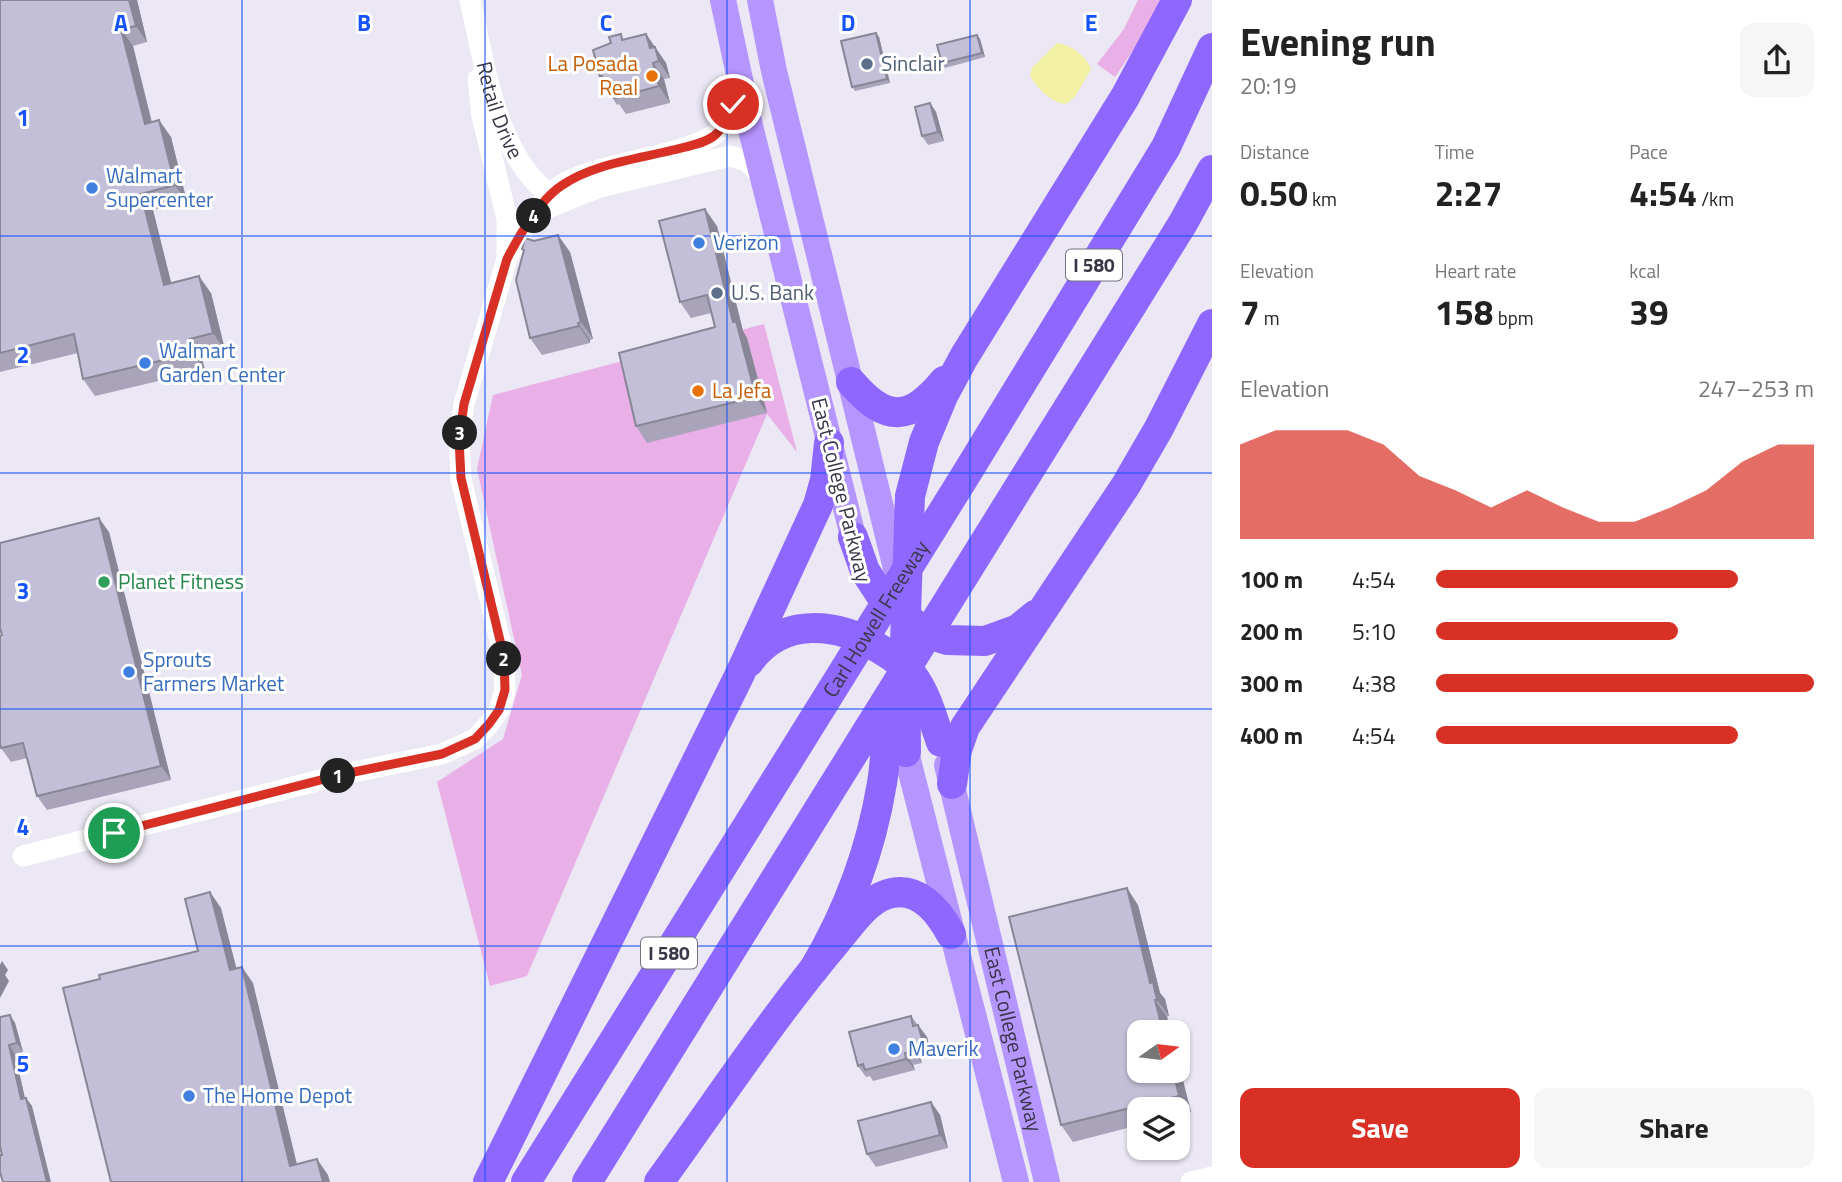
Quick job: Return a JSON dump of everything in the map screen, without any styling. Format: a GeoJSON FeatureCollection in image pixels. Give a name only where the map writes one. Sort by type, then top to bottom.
{"type":"FeatureCollection","features":[{"type":"Feature","properties":{"kind":"highway"},"geometry":{"type":"LineString","coordinates":[[814,968],[857,884],[872,836],[884,764],[891,662],[911,487],[924,442],[943,396],[964,357],[1125,97],[1177,0]]}},
{"type":"Feature","properties":{"kind":"highway","name":"Carl Howell Freeway"},"geometry":{"type":"LineString","coordinates":[[526,1182],[1166,147],[1212,48]]}},
{"type":"Feature","properties":{"kind":"highway","name":"I 580"},"geometry":{"type":"LineString","coordinates":[[587,1182],[983,547],[1183,223],[1212,170]]}},
{"type":"Feature","properties":{"kind":"highway"},"geometry":{"type":"LineString","coordinates":[[952,784],[957,750],[965,727],[1126,485],[1159,428],[1212,324]]}},
{"type":"Feature","properties":{"kind":"highway"},"geometry":{"type":"LineString","coordinates":[[851,382],[877,406],[893,412],[907,411],[925,402],[964,357]]}},
{"type":"Feature","properties":{"kind":"highway"},"geometry":{"type":"LineString","coordinates":[[488,1182],[739,676],[818,505],[825,481],[829,443]]}},
{"type":"Feature","properties":{"kind":"highway"},"geometry":{"type":"LineString","coordinates":[[886,527],[898,609]]}},
{"type":"Feature","properties":{"kind":"highway"},"geometry":{"type":"LineString","coordinates":[[853,537],[865,571],[880,594],[925,632],[947,640],[972,642],[1008,634],[1027,622],[1044,606]]}},
{"type":"Feature","properties":{"kind":"highway"},"geometry":{"type":"LineString","coordinates":[[739,676],[754,654],[775,638],[814,627],[837,629],[861,637],[913,676],[925,698],[941,742]]}},
{"type":"Feature","properties":{"kind":"highway"},"geometry":{"type":"LineString","coordinates":[[891,662],[906,752]]}},
{"type":"Feature","properties":{"kind":"highway"},"geometry":{"type":"LineString","coordinates":[[659,1182],[814,968],[863,911],[878,898],[907,892],[926,901],[940,915],[951,934]]}},
{"type":"Feature","properties":{"kind":"main road","name":"East College Parkway"},"geometry":{"type":"LineString","coordinates":[[723,0],[739,79],[829,443],[853,537],[891,662]]}},
{"type":"Feature","properties":{"kind":"main road","name":"East College Parkway"},"geometry":{"type":"LineString","coordinates":[[760,0],[770,53],[886,527]]}},
{"type":"Feature","properties":{"kind":"main road","name":"East College Parkway"},"geometry":{"type":"LineString","coordinates":[[898,609],[952,784],[1047,1182]]}},
{"type":"Feature","properties":{"kind":"main road","name":"East College Parkway"},"geometry":{"type":"LineString","coordinates":[[906,752],[1016,1182]]}},
{"type":"Feature","properties":{"kind":"street","name":"Retail Drive"},"geometry":{"type":"LineString","coordinates":[[470,0],[498,113],[507,138],[550,203]]}},
{"type":"Feature","properties":{"kind":"street"},"geometry":{"type":"LineString","coordinates":[[481,46],[478,79],[482,116],[507,219],[507,259]]}},
{"type":"Feature","properties":{"kind":"street"},"geometry":{"type":"LineString","coordinates":[[23,856],[344,774],[442,754],[475,739],[489,724],[499,710],[505,690],[505,665],[461,478],[459,439],[464,404],[507,259],[517,239],[550,203],[561,186],[608,166],[694,145],[713,137],[723,126],[739,79]]}},
{"type":"Feature","properties":{"kind":"street"},"geometry":{"type":"LineString","coordinates":[[550,203],[629,179],[730,156],[747,161],[764,178]]}},
{"type":"Feature","properties":{"kind":"street"},"geometry":{"type":"LineString","coordinates":[[1191,1182],[1212,1177]]}},
{"type":"Feature","properties":{"kind":"shaded area"},"geometry":{"type":"Polygon","coordinates":[[[1138,0],[1160,0],[1142,37],[1115,77],[1097,64],[1124,29],[1138,0]]]}},
{"type":"Feature","properties":{"kind":"shaded area"},"geometry":{"type":"Polygon","coordinates":[[[1057,43],[1077,52],[1091,69],[1075,97],[1066,104],[1045,94],[1030,75],[1032,68],[1057,43]]]}},
{"type":"Feature","properties":{"kind":"shaded area"},"geometry":{"type":"Polygon","coordinates":[[[764,324],[797,452],[767,414],[527,976],[490,986],[437,782],[503,739],[522,675],[477,469],[493,395],[764,324]]]}},
{"type":"Feature","properties":{"kind":"building","name":"Walmart Supercenter"},"geometry":{"type":"Polygon","coordinates":[[[0,0],[129,0],[136,26],[121,29],[145,124],[159,120],[175,185],[141,194],[164,285],[199,276],[213,333],[190,339],[193,353],[83,379],[74,334],[0,353],[0,0]]]}},
{"type":"Feature","properties":{"kind":"building","name":"Sinclair"},"geometry":{"type":"Polygon","coordinates":[[[876,33],[887,79],[852,87],[841,41],[876,33]]]}},
{"type":"Feature","properties":{"kind":"building"},"geometry":{"type":"Polygon","coordinates":[[[621,34],[622,40],[646,34],[650,48],[655,47],[659,61],[653,63],[659,86],[615,98],[612,86],[606,88],[602,76],[600,77],[593,50],[611,43],[609,37],[621,34]]]}},
{"type":"Feature","properties":{"kind":"building","name":"Sinclair"},"geometry":{"type":"Polygon","coordinates":[[[977,35],[982,53],[942,63],[937,45],[977,35]]]}},
{"type":"Feature","properties":{"kind":"building"},"geometry":{"type":"Polygon","coordinates":[[[930,103],[938,132],[922,136],[915,107],[930,103]]]}},
{"type":"Feature","properties":{"kind":"building"},"geometry":{"type":"Polygon","coordinates":[[[705,209],[733,322],[736,321],[756,397],[636,426],[619,353],[715,327],[707,295],[680,302],[659,221],[705,209]]]}},
{"type":"Feature","properties":{"kind":"building"},"geometry":{"type":"Polygon","coordinates":[[[558,235],[581,322],[578,323],[579,326],[530,338],[516,280],[524,250],[522,249],[525,238],[534,241],[558,235]]]}},
{"type":"Feature","properties":{"kind":"building"},"geometry":{"type":"Polygon","coordinates":[[[99,518],[161,766],[37,796],[23,743],[1,748],[0,744],[0,543],[99,518]]]}},
{"type":"Feature","properties":{"kind":"building"},"geometry":{"type":"Polygon","coordinates":[[[1127,888],[1150,983],[1153,982],[1160,1020],[1127,1020],[1127,1083],[1176,1083],[1179,1096],[1127,1097],[1127,1109],[1061,1125],[1009,917],[1127,888]]]}},
{"type":"Feature","properties":{"kind":"building","name":"The Home Depot"},"geometry":{"type":"Polygon","coordinates":[[[210,892],[230,970],[242,967],[290,1166],[317,1159],[323,1182],[111,1182],[63,988],[100,979],[99,975],[198,951],[185,899],[210,892]]]}},
{"type":"Feature","properties":{"kind":"building"},"geometry":{"type":"Polygon","coordinates":[[[10,1015],[17,1043],[9,1045],[21,1099],[26,1098],[47,1182],[3,1182],[0,1172],[0,1017],[10,1015]]]}},
{"type":"Feature","properties":{"kind":"building","name":"Maverik"},"geometry":{"type":"Polygon","coordinates":[[[911,1016],[913,1026],[918,1025],[923,1042],[912,1045],[914,1051],[905,1053],[906,1059],[865,1070],[863,1064],[858,1066],[849,1032],[911,1016]]]}},
{"type":"Feature","properties":{"kind":"building"},"geometry":{"type":"Polygon","coordinates":[[[931,1102],[940,1135],[867,1154],[858,1121],[931,1102]]]}},
{"type":"Feature","properties":{"kind":"place","name":"Sinclair"},"geometry":{"type":"Point","coordinates":[867,64]}},
{"type":"Feature","properties":{"kind":"place","name":"La Posada Real"},"geometry":{"type":"Point","coordinates":[652,76]}},
{"type":"Feature","properties":{"kind":"place","name":"Walmart Supercenter"},"geometry":{"type":"Point","coordinates":[92,188]}},
{"type":"Feature","properties":{"kind":"place","name":"Verizon"},"geometry":{"type":"Point","coordinates":[699,243]}},
{"type":"Feature","properties":{"kind":"place","name":"U.S. Bank"},"geometry":{"type":"Point","coordinates":[717,293]}},
{"type":"Feature","properties":{"kind":"place","name":"Walmart Garden Center"},"geometry":{"type":"Point","coordinates":[145,363]}},
{"type":"Feature","properties":{"kind":"place","name":"La Jefa"},"geometry":{"type":"Point","coordinates":[698,391]}},
{"type":"Feature","properties":{"kind":"place","name":"Planet Fitness"},"geometry":{"type":"Point","coordinates":[104,582]}},
{"type":"Feature","properties":{"kind":"place","name":"Sprouts Farmers Market"},"geometry":{"type":"Point","coordinates":[129,672]}},
{"type":"Feature","properties":{"kind":"place","name":"Maverik"},"geometry":{"type":"Point","coordinates":[894,1049]}},
{"type":"Feature","properties":{"kind":"place","name":"The Home Depot"},"geometry":{"type":"Point","coordinates":[189,1096]}},
{"type":"Feature","properties":{"kind":"route"},"geometry":{"type":"LineString","coordinates":[[114,833],[344,774],[442,754],[475,739],[489,724],[499,710],[505,690],[506,673],[461,478],[459,439],[464,404],[507,259],[517,239],[545,200],[561,186],[576,177],[608,166],[694,145],[713,137],[723,126],[733,104]]}}]}
